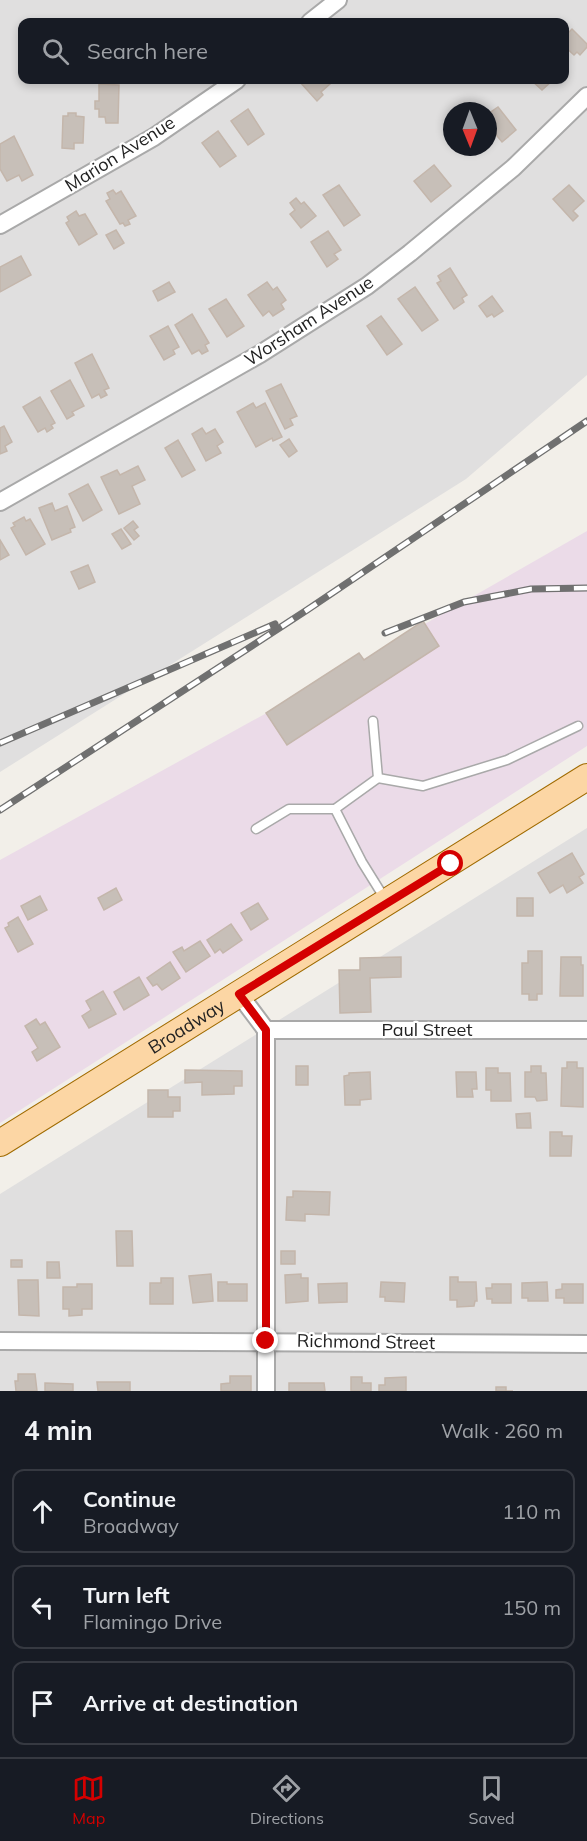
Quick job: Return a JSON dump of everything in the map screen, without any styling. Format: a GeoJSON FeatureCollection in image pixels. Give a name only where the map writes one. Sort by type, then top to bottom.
{"type":"FeatureCollection","features":[{"type":"Feature","properties":{"kind":"main road","name":"Broadway"},"geometry":{"type":"LineString","coordinates":[[0,1143],[587,777]]}},
{"type":"Feature","properties":{"kind":"street"},"geometry":{"type":"LineString","coordinates":[[315,18],[338,0]]}},
{"type":"Feature","properties":{"kind":"street","name":"Marion Avenue"},"geometry":{"type":"LineString","coordinates":[[0,225],[154,137],[231,84]]}},
{"type":"Feature","properties":{"kind":"street","name":"Worsham Avenue"},"geometry":{"type":"LineString","coordinates":[[0,502],[260,354],[367,286],[513,168],[587,96]]}},
{"type":"Feature","properties":{"kind":"street"},"geometry":{"type":"LineString","coordinates":[[239,994],[266,1030],[266,1391]]}},
{"type":"Feature","properties":{"kind":"street","name":"Paul Street"},"geometry":{"type":"LineString","coordinates":[[266,1030],[587,1030]]}},
{"type":"Feature","properties":{"kind":"street","name":"Richmond Street"},"geometry":{"type":"LineString","coordinates":[[0,1341],[587,1344]]}},
{"type":"Feature","properties":{"kind":"lane"},"geometry":{"type":"LineString","coordinates":[[373,721],[378,778]]}},
{"type":"Feature","properties":{"kind":"lane"},"geometry":{"type":"LineString","coordinates":[[256,829],[289,809],[335,809],[378,778],[423,786],[507,760],[578,726]]}},
{"type":"Feature","properties":{"kind":"lane"},"geometry":{"type":"LineString","coordinates":[[335,809],[362,862],[387,902]]}},
{"type":"Feature","properties":{"kind":"shaded area"},"geometry":{"type":"Polygon","coordinates":[[[0,0],[587,0],[587,375],[466,479],[0,772],[0,0]]]}},
{"type":"Feature","properties":{"kind":"shaded area"},"geometry":{"type":"Polygon","coordinates":[[[587,531],[587,746],[0,1123],[0,860],[341,672],[587,531]]]}},
{"type":"Feature","properties":{"kind":"shaded area"},"geometry":{"type":"Polygon","coordinates":[[[587,828],[587,1391],[0,1391],[0,1194],[587,828]]]}},
{"type":"Feature","properties":{"kind":"building"},"geometry":{"type":"Polygon","coordinates":[[[572,29],[587,44],[580,55],[577,52],[574,55],[569,50],[569,32],[572,29]]]}},
{"type":"Feature","properties":{"kind":"building"},"geometry":{"type":"Polygon","coordinates":[[[99,84],[119,85],[118,123],[106,123],[105,117],[99,117],[99,109],[95,109],[95,101],[99,101],[99,84]]]}},
{"type":"Feature","properties":{"kind":"building"},"geometry":{"type":"Polygon","coordinates":[[[302,84],[330,84],[321,92],[323,95],[317,101],[302,84]]]}},
{"type":"Feature","properties":{"kind":"building"},"geometry":{"type":"Polygon","coordinates":[[[535,84],[549,84],[542,90],[535,84]]]}},
{"type":"Feature","properties":{"kind":"building"},"geometry":{"type":"Polygon","coordinates":[[[497,108],[516,130],[502,142],[497,136],[497,108]]]}},
{"type":"Feature","properties":{"kind":"building"},"geometry":{"type":"Polygon","coordinates":[[[248,109],[264,134],[248,145],[231,121],[248,109]]]}},
{"type":"Feature","properties":{"kind":"building"},"geometry":{"type":"Polygon","coordinates":[[[68,113],[76,113],[76,116],[84,117],[83,143],[74,143],[74,149],[62,148],[63,116],[68,116],[68,113]]]}},
{"type":"Feature","properties":{"kind":"building"},"geometry":{"type":"Polygon","coordinates":[[[218,131],[236,156],[220,167],[202,143],[218,131]]]}},
{"type":"Feature","properties":{"kind":"building"},"geometry":{"type":"Polygon","coordinates":[[[14,136],[33,175],[22,181],[19,175],[7,181],[0,169],[0,144],[14,136]]]}},
{"type":"Feature","properties":{"kind":"building"},"geometry":{"type":"Polygon","coordinates":[[[434,165],[451,186],[431,202],[414,181],[434,165]]]}},
{"type":"Feature","properties":{"kind":"building"},"geometry":{"type":"Polygon","coordinates":[[[339,185],[360,215],[344,226],[323,195],[339,185]]]}},
{"type":"Feature","properties":{"kind":"building"},"geometry":{"type":"Polygon","coordinates":[[[569,185],[584,201],[573,211],[578,216],[573,221],[553,199],[569,185]]]}},
{"type":"Feature","properties":{"kind":"building"},"geometry":{"type":"Polygon","coordinates":[[[113,190],[116,194],[121,191],[136,216],[128,220],[130,224],[125,226],[123,223],[120,224],[106,201],[110,199],[107,193],[113,190]]]}},
{"type":"Feature","properties":{"kind":"building"},"geometry":{"type":"Polygon","coordinates":[[[296,198],[301,204],[304,202],[316,216],[301,228],[290,214],[295,210],[290,203],[296,198]]]}},
{"type":"Feature","properties":{"kind":"building"},"geometry":{"type":"Polygon","coordinates":[[[76,211],[79,216],[85,214],[97,234],[79,245],[66,223],[69,221],[67,217],[76,211]]]}},
{"type":"Feature","properties":{"kind":"building"},"geometry":{"type":"Polygon","coordinates":[[[116,230],[124,243],[114,249],[106,235],[116,230]]]}},
{"type":"Feature","properties":{"kind":"building"},"geometry":{"type":"Polygon","coordinates":[[[328,231],[341,250],[334,254],[338,259],[327,267],[311,242],[328,231]]]}},
{"type":"Feature","properties":{"kind":"building"},"geometry":{"type":"Polygon","coordinates":[[[21,256],[31,275],[0,292],[0,267],[21,256]]]}},
{"type":"Feature","properties":{"kind":"building"},"geometry":{"type":"Polygon","coordinates":[[[450,268],[467,295],[462,298],[464,302],[454,309],[437,283],[441,281],[438,276],[450,268]]]}},
{"type":"Feature","properties":{"kind":"building"},"geometry":{"type":"Polygon","coordinates":[[[169,282],[175,292],[158,301],[153,291],[169,282]]]}},
{"type":"Feature","properties":{"kind":"building"},"geometry":{"type":"Polygon","coordinates":[[[267,282],[273,290],[277,287],[286,300],[281,304],[284,309],[273,316],[269,311],[263,316],[248,295],[267,282]]]}},
{"type":"Feature","properties":{"kind":"building"},"geometry":{"type":"Polygon","coordinates":[[[415,287],[438,320],[422,331],[398,299],[415,287]]]}},
{"type":"Feature","properties":{"kind":"building"},"geometry":{"type":"Polygon","coordinates":[[[492,296],[503,311],[494,317],[492,314],[487,317],[479,306],[492,296]]]}},
{"type":"Feature","properties":{"kind":"building"},"geometry":{"type":"Polygon","coordinates":[[[226,299],[244,326],[227,337],[209,309],[226,299]]]}},
{"type":"Feature","properties":{"kind":"building"},"geometry":{"type":"Polygon","coordinates":[[[192,314],[209,343],[205,345],[208,351],[202,354],[199,350],[192,354],[175,325],[192,314]]]}},
{"type":"Feature","properties":{"kind":"building"},"geometry":{"type":"Polygon","coordinates":[[[381,316],[402,344],[387,355],[367,326],[381,316]]]}},
{"type":"Feature","properties":{"kind":"building"},"geometry":{"type":"Polygon","coordinates":[[[168,326],[179,347],[173,350],[175,354],[164,360],[150,336],[168,326]]]}},
{"type":"Feature","properties":{"kind":"building"},"geometry":{"type":"Polygon","coordinates":[[[92,354],[109,388],[104,390],[107,395],[101,398],[99,394],[92,398],[75,363],[92,354]]]}},
{"type":"Feature","properties":{"kind":"building"},"geometry":{"type":"Polygon","coordinates":[[[70,380],[84,406],[72,412],[74,415],[67,419],[51,391],[70,380]]]}},
{"type":"Feature","properties":{"kind":"building"},"geometry":{"type":"Polygon","coordinates":[[[281,384],[297,416],[290,419],[293,425],[285,429],[266,391],[281,384]]]}},
{"type":"Feature","properties":{"kind":"building"},"geometry":{"type":"Polygon","coordinates":[[[40,397],[55,423],[51,425],[53,428],[47,432],[45,428],[38,432],[23,407],[40,397]]]}},
{"type":"Feature","properties":{"kind":"building"},"geometry":{"type":"Polygon","coordinates":[[[253,403],[256,408],[265,403],[282,437],[273,441],[272,438],[256,447],[237,412],[253,403]]]}},
{"type":"Feature","properties":{"kind":"building"},"geometry":{"type":"Polygon","coordinates":[[[4,426],[12,442],[5,446],[7,451],[0,454],[0,428],[4,426]]]}},
{"type":"Feature","properties":{"kind":"building"},"geometry":{"type":"Polygon","coordinates":[[[202,428],[206,434],[215,429],[223,442],[217,446],[221,453],[206,461],[192,434],[202,428]]]}},
{"type":"Feature","properties":{"kind":"building"},"geometry":{"type":"Polygon","coordinates":[[[289,439],[297,451],[289,457],[280,445],[289,439]]]}},
{"type":"Feature","properties":{"kind":"building"},"geometry":{"type":"Polygon","coordinates":[[[178,440],[195,470],[182,477],[165,448],[178,440]]]}},
{"type":"Feature","properties":{"kind":"building"},"geometry":{"type":"Polygon","coordinates":[[[138,466],[145,480],[132,486],[140,504],[119,514],[101,477],[117,470],[120,475],[138,466]]]}},
{"type":"Feature","properties":{"kind":"building"},"geometry":{"type":"Polygon","coordinates":[[[88,484],[102,510],[83,521],[69,494],[88,484]]]}},
{"type":"Feature","properties":{"kind":"building"},"geometry":{"type":"Polygon","coordinates":[[[52,503],[55,511],[67,506],[75,527],[70,529],[71,532],[52,540],[39,508],[52,503]]]}},
{"type":"Feature","properties":{"kind":"building"},"geometry":{"type":"Polygon","coordinates":[[[24,517],[26,521],[30,519],[45,544],[26,555],[11,528],[15,526],[13,523],[24,517]]]}},
{"type":"Feature","properties":{"kind":"building"},"geometry":{"type":"Polygon","coordinates":[[[133,521],[138,527],[134,530],[139,536],[134,540],[124,528],[133,521]]]}},
{"type":"Feature","properties":{"kind":"building"},"geometry":{"type":"Polygon","coordinates":[[[121,529],[131,544],[122,549],[112,534],[121,529]]]}},
{"type":"Feature","properties":{"kind":"building"},"geometry":{"type":"Polygon","coordinates":[[[0,540],[9,555],[0,560],[0,540]]]}},
{"type":"Feature","properties":{"kind":"building"},"geometry":{"type":"Polygon","coordinates":[[[88,565],[95,582],[79,589],[71,572],[88,565]]]}},
{"type":"Feature","properties":{"kind":"building"},"geometry":{"type":"Polygon","coordinates":[[[423,621],[439,646],[287,745],[266,713],[359,653],[364,660],[423,621]]]}},
{"type":"Feature","properties":{"kind":"building"},"geometry":{"type":"Polygon","coordinates":[[[572,853],[584,874],[579,877],[583,883],[567,893],[563,885],[550,893],[538,873],[572,853]]]}},
{"type":"Feature","properties":{"kind":"building"},"geometry":{"type":"Polygon","coordinates":[[[116,888],[122,900],[104,910],[98,898],[116,888]]]}},
{"type":"Feature","properties":{"kind":"building"},"geometry":{"type":"Polygon","coordinates":[[[40,896],[47,910],[28,920],[21,906],[40,896]]]}},
{"type":"Feature","properties":{"kind":"building"},"geometry":{"type":"Polygon","coordinates":[[[517,898],[533,898],[533,916],[517,916],[517,898]]]}},
{"type":"Feature","properties":{"kind":"building"},"geometry":{"type":"Polygon","coordinates":[[[258,903],[268,919],[251,930],[241,913],[258,903]]]}},
{"type":"Feature","properties":{"kind":"building"},"geometry":{"type":"Polygon","coordinates":[[[18,917],[33,944],[18,952],[5,928],[9,926],[8,923],[18,917]]]}},
{"type":"Feature","properties":{"kind":"building"},"geometry":{"type":"Polygon","coordinates":[[[231,924],[242,940],[223,953],[220,949],[215,953],[207,940],[231,924]]]}},
{"type":"Feature","properties":{"kind":"building"},"geometry":{"type":"Polygon","coordinates":[[[200,941],[210,956],[186,972],[173,952],[182,947],[184,951],[200,941]]]}},
{"type":"Feature","properties":{"kind":"building"},"geometry":{"type":"Polygon","coordinates":[[[528,951],[542,951],[542,994],[537,994],[537,1000],[529,1000],[529,994],[522,994],[522,963],[528,963],[528,951]]]}},
{"type":"Feature","properties":{"kind":"building"},"geometry":{"type":"Polygon","coordinates":[[[401,957],[401,977],[370,978],[371,1012],[340,1013],[339,970],[360,970],[360,958],[401,957]]]}},
{"type":"Feature","properties":{"kind":"building"},"geometry":{"type":"Polygon","coordinates":[[[561,957],[581,957],[583,996],[560,996],[561,957]]]}},
{"type":"Feature","properties":{"kind":"building"},"geometry":{"type":"Polygon","coordinates":[[[170,962],[180,978],[162,990],[157,984],[153,986],[147,978],[170,962]]]}},
{"type":"Feature","properties":{"kind":"building"},"geometry":{"type":"Polygon","coordinates":[[[139,977],[149,995],[124,1010],[114,992],[139,977]]]}},
{"type":"Feature","properties":{"kind":"building"},"geometry":{"type":"Polygon","coordinates":[[[103,991],[116,1014],[89,1028],[82,1016],[91,1010],[86,1001],[103,991]]]}},
{"type":"Feature","properties":{"kind":"building"},"geometry":{"type":"Polygon","coordinates":[[[36,1019],[40,1025],[45,1022],[60,1047],[37,1061],[32,1052],[38,1048],[25,1026],[36,1019]]]}},
{"type":"Feature","properties":{"kind":"building"},"geometry":{"type":"Polygon","coordinates":[[[567,1062],[577,1062],[577,1068],[583,1068],[583,1107],[561,1106],[562,1068],[567,1068],[567,1062]]]}},
{"type":"Feature","properties":{"kind":"building"},"geometry":{"type":"Polygon","coordinates":[[[296,1066],[308,1066],[308,1085],[296,1085],[296,1066]]]}},
{"type":"Feature","properties":{"kind":"building"},"geometry":{"type":"Polygon","coordinates":[[[531,1066],[541,1066],[541,1073],[546,1073],[547,1100],[537,1101],[535,1097],[525,1097],[525,1072],[531,1072],[531,1066]]]}},
{"type":"Feature","properties":{"kind":"building"},"geometry":{"type":"Polygon","coordinates":[[[486,1068],[498,1068],[498,1073],[510,1073],[511,1101],[491,1101],[491,1090],[486,1090],[486,1068]]]}},
{"type":"Feature","properties":{"kind":"building"},"geometry":{"type":"Polygon","coordinates":[[[185,1070],[242,1071],[242,1086],[234,1086],[234,1094],[202,1095],[202,1082],[185,1083],[185,1070]]]}},
{"type":"Feature","properties":{"kind":"building"},"geometry":{"type":"Polygon","coordinates":[[[370,1072],[371,1099],[360,1100],[360,1105],[345,1105],[344,1076],[349,1073],[370,1072]]]}},
{"type":"Feature","properties":{"kind":"building"},"geometry":{"type":"Polygon","coordinates":[[[456,1072],[476,1072],[477,1089],[472,1089],[473,1097],[457,1097],[456,1072]]]}},
{"type":"Feature","properties":{"kind":"building"},"geometry":{"type":"Polygon","coordinates":[[[148,1090],[168,1090],[168,1097],[180,1097],[180,1111],[173,1111],[173,1117],[148,1117],[148,1090]]]}},
{"type":"Feature","properties":{"kind":"building"},"geometry":{"type":"Polygon","coordinates":[[[530,1113],[531,1128],[517,1128],[516,1114],[530,1113]]]}},
{"type":"Feature","properties":{"kind":"building"},"geometry":{"type":"Polygon","coordinates":[[[550,1132],[562,1132],[562,1136],[572,1136],[571,1156],[550,1156],[550,1132]]]}},
{"type":"Feature","properties":{"kind":"building"},"geometry":{"type":"Polygon","coordinates":[[[293,1191],[330,1192],[329,1215],[305,1214],[305,1221],[286,1220],[287,1197],[293,1197],[293,1191]]]}},
{"type":"Feature","properties":{"kind":"building"},"geometry":{"type":"Polygon","coordinates":[[[116,1231],[132,1231],[133,1266],[117,1266],[116,1231]]]}},
{"type":"Feature","properties":{"kind":"building"},"geometry":{"type":"Polygon","coordinates":[[[281,1251],[295,1251],[295,1264],[281,1264],[281,1251]]]}},
{"type":"Feature","properties":{"kind":"building"},"geometry":{"type":"Polygon","coordinates":[[[11,1260],[22,1260],[22,1267],[11,1267],[11,1260]]]}},
{"type":"Feature","properties":{"kind":"building"},"geometry":{"type":"Polygon","coordinates":[[[47,1262],[59,1262],[60,1278],[47,1278],[47,1262]]]}},
{"type":"Feature","properties":{"kind":"building"},"geometry":{"type":"Polygon","coordinates":[[[211,1274],[213,1301],[193,1303],[189,1276],[211,1274]]]}},
{"type":"Feature","properties":{"kind":"building"},"geometry":{"type":"Polygon","coordinates":[[[301,1274],[301,1278],[308,1278],[308,1301],[286,1303],[285,1275],[301,1274]]]}},
{"type":"Feature","properties":{"kind":"building"},"geometry":{"type":"Polygon","coordinates":[[[450,1277],[458,1277],[458,1282],[476,1282],[477,1301],[474,1306],[457,1307],[457,1300],[450,1300],[450,1277]]]}},
{"type":"Feature","properties":{"kind":"building"},"geometry":{"type":"Polygon","coordinates":[[[161,1278],[173,1278],[173,1304],[150,1304],[150,1283],[161,1283],[161,1278]]]}},
{"type":"Feature","properties":{"kind":"building"},"geometry":{"type":"Polygon","coordinates":[[[18,1280],[38,1280],[39,1316],[19,1315],[18,1280]]]}},
{"type":"Feature","properties":{"kind":"building"},"geometry":{"type":"Polygon","coordinates":[[[218,1282],[247,1284],[247,1301],[218,1301],[218,1282]]]}},
{"type":"Feature","properties":{"kind":"building"},"geometry":{"type":"Polygon","coordinates":[[[381,1282],[405,1283],[404,1302],[385,1301],[385,1297],[380,1297],[381,1282]]]}},
{"type":"Feature","properties":{"kind":"building"},"geometry":{"type":"Polygon","coordinates":[[[547,1282],[548,1301],[528,1301],[528,1298],[522,1298],[522,1283],[547,1282]]]}},
{"type":"Feature","properties":{"kind":"building"},"geometry":{"type":"Polygon","coordinates":[[[347,1283],[347,1302],[319,1303],[318,1284],[347,1283]]]}},
{"type":"Feature","properties":{"kind":"building"},"geometry":{"type":"Polygon","coordinates":[[[77,1284],[92,1284],[92,1309],[82,1309],[82,1315],[69,1316],[69,1309],[63,1309],[63,1287],[77,1287],[77,1284]]]}},
{"type":"Feature","properties":{"kind":"building"},"geometry":{"type":"Polygon","coordinates":[[[492,1284],[511,1284],[511,1303],[492,1303],[492,1299],[487,1299],[486,1288],[492,1288],[492,1284]]]}},
{"type":"Feature","properties":{"kind":"building"},"geometry":{"type":"Polygon","coordinates":[[[562,1284],[583,1284],[583,1303],[564,1303],[564,1298],[556,1298],[556,1290],[562,1289],[562,1284]]]}},
{"type":"Feature","properties":{"kind":"building"},"geometry":{"type":"Polygon","coordinates":[[[18,1374],[35,1374],[37,1391],[16,1391],[15,1381],[18,1381],[18,1374]]]}},
{"type":"Feature","properties":{"kind":"building"},"geometry":{"type":"Polygon","coordinates":[[[230,1376],[251,1376],[251,1391],[221,1391],[221,1384],[230,1383],[230,1376]]]}},
{"type":"Feature","properties":{"kind":"building"},"geometry":{"type":"Polygon","coordinates":[[[351,1377],[362,1377],[362,1383],[371,1383],[371,1391],[351,1391],[351,1377]]]}},
{"type":"Feature","properties":{"kind":"building"},"geometry":{"type":"Polygon","coordinates":[[[406,1377],[406,1391],[379,1391],[379,1385],[385,1385],[385,1378],[406,1377]]]}},
{"type":"Feature","properties":{"kind":"building"},"geometry":{"type":"Polygon","coordinates":[[[97,1382],[130,1382],[130,1391],[98,1391],[97,1382]]]}},
{"type":"Feature","properties":{"kind":"building"},"geometry":{"type":"Polygon","coordinates":[[[45,1383],[73,1384],[73,1391],[45,1391],[45,1383]]]}},
{"type":"Feature","properties":{"kind":"building"},"geometry":{"type":"Polygon","coordinates":[[[289,1383],[324,1383],[325,1391],[289,1391],[289,1383]]]}},
{"type":"Feature","properties":{"kind":"building"},"geometry":{"type":"Polygon","coordinates":[[[496,1387],[506,1387],[506,1391],[496,1391],[496,1387]]]}},
{"type":"Feature","properties":{"kind":"railway"},"geometry":{"type":"LineString","coordinates":[[0,810],[307,610],[587,421]]}},
{"type":"Feature","properties":{"kind":"railway"},"geometry":{"type":"LineString","coordinates":[[385,633],[464,602],[531,589],[587,588]]}},
{"type":"Feature","properties":{"kind":"railway"},"geometry":{"type":"LineString","coordinates":[[0,743],[275,624]]}},
{"type":"Feature","properties":{"kind":"route"},"geometry":{"type":"LineString","coordinates":[[266,1341],[266,1030],[239,994],[451,864]]}}]}
